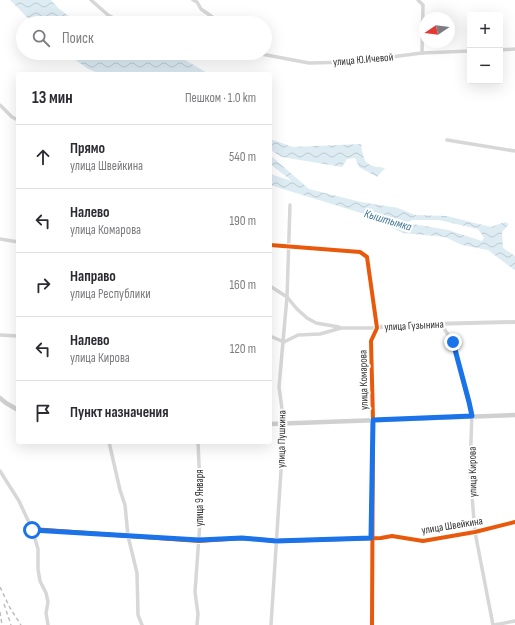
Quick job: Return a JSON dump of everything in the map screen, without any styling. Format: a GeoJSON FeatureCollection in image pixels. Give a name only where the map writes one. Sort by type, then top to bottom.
{"type":"FeatureCollection","features":[{"type":"Feature","properties":{"kind":"main road"},"geometry":{"type":"LineString","coordinates":[[0,398],[16,409]]}},
{"type":"Feature","properties":{"kind":"main road"},"geometry":{"type":"LineString","coordinates":[[272,424],[515,414]]}},
{"type":"Feature","properties":{"kind":"street"},"geometry":{"type":"LineString","coordinates":[[90,0],[110,16]]}},
{"type":"Feature","properties":{"kind":"street"},"geometry":{"type":"LineString","coordinates":[[193,0],[198,1],[201,9],[211,16]]}},
{"type":"Feature","properties":{"kind":"street"},"geometry":{"type":"LineString","coordinates":[[418,0],[423,5],[422,53]]}},
{"type":"Feature","properties":{"kind":"street"},"geometry":{"type":"LineString","coordinates":[[503,50],[515,49]]}},
{"type":"Feature","properties":{"kind":"street","name":"улица Ю.Ичевой"},"geometry":{"type":"LineString","coordinates":[[272,56],[309,63],[352,62],[422,53],[467,51]]}},
{"type":"Feature","properties":{"kind":"street"},"geometry":{"type":"LineString","coordinates":[[0,105],[16,119]]}},
{"type":"Feature","properties":{"kind":"street"},"geometry":{"type":"LineString","coordinates":[[447,140],[515,151]]}},
{"type":"Feature","properties":{"kind":"street","name":"улица Пушкина"},"geometry":{"type":"LineString","coordinates":[[271,625],[284,424],[279,387],[287,297],[290,205]]}},
{"type":"Feature","properties":{"kind":"street"},"geometry":{"type":"LineString","coordinates":[[0,239],[16,242]]}},
{"type":"Feature","properties":{"kind":"street"},"geometry":{"type":"LineString","coordinates":[[272,245],[288,246]]}},
{"type":"Feature","properties":{"kind":"street","name":"улица Комарова"},"geometry":{"type":"LineString","coordinates":[[288,246],[360,252],[367,257],[377,328],[371,341],[373,420],[371,538],[372,625]]}},
{"type":"Feature","properties":{"kind":"street"},"geometry":{"type":"LineString","coordinates":[[272,287],[287,297],[307,318],[316,323],[341,328]]}},
{"type":"Feature","properties":{"kind":"street","name":"улица Гузынина"},"geometry":{"type":"LineString","coordinates":[[284,342],[298,336],[320,334],[341,328],[377,328],[389,325],[515,322]]}},
{"type":"Feature","properties":{"kind":"street","name":"улица Кирова"},"geometry":{"type":"LineString","coordinates":[[440,324],[453,342],[472,416],[470,472],[475,532],[494,625]]}},
{"type":"Feature","properties":{"kind":"street"},"geometry":{"type":"LineString","coordinates":[[0,335],[16,336]]}},
{"type":"Feature","properties":{"kind":"street"},"geometry":{"type":"LineString","coordinates":[[272,337],[284,342]]}},
{"type":"Feature","properties":{"kind":"street"},"geometry":{"type":"LineString","coordinates":[[110,444],[120,490],[125,505],[128,536],[137,573],[138,615],[142,625]]}},
{"type":"Feature","properties":{"kind":"street","name":"улица 9 Января"},"geometry":{"type":"LineString","coordinates":[[197,625],[198,614],[195,592],[200,508],[198,444]]}},
{"type":"Feature","properties":{"kind":"street"},"geometry":{"type":"LineString","coordinates":[[0,471],[19,501],[32,530],[38,549],[38,569],[40,581],[48,602],[46,613],[48,625]]}},
{"type":"Feature","properties":{"kind":"street","name":"улица Швейкина"},"geometry":{"type":"LineString","coordinates":[[32,530],[199,540],[242,538],[276,541],[382,538],[392,536],[423,540],[475,532],[515,522]]}},
{"type":"Feature","properties":{"kind":"street"},"geometry":{"type":"LineString","coordinates":[[494,625],[515,621]]}},
{"type":"Feature","properties":{"kind":"water"},"geometry":{"type":"Polygon","coordinates":[[[10,0],[51,0],[58,8],[69,16],[26,16],[10,0]]]}},
{"type":"Feature","properties":{"kind":"water"},"geometry":{"type":"Polygon","coordinates":[[[76,60],[185,60],[206,72],[96,72],[88,69],[76,60]]]}},
{"type":"Feature","properties":{"kind":"water"},"geometry":{"type":"Polygon","coordinates":[[[272,140],[293,147],[361,144],[363,155],[369,165],[385,168],[377,177],[359,167],[355,158],[347,159],[342,167],[282,157],[272,151],[272,140]]]}},
{"type":"Feature","properties":{"kind":"water","name":"Кыштымка"},"geometry":{"type":"Polygon","coordinates":[[[272,157],[309,189],[361,202],[398,208],[415,215],[447,216],[491,227],[505,222],[509,224],[502,232],[503,248],[515,256],[515,270],[488,250],[462,245],[445,237],[403,233],[361,213],[272,186],[272,175],[292,181],[272,166],[272,157]],[[412,220],[407,223],[448,230],[482,241],[484,238],[478,229],[439,220],[412,220]]]}},
{"type":"Feature","properties":{"kind":"railway"},"geometry":{"type":"LineString","coordinates":[[0,587],[10,608],[21,625]]}},
{"type":"Feature","properties":{"kind":"railway"},"geometry":{"type":"LineString","coordinates":[[4,604],[11,625]]}},
{"type":"Feature","properties":{"kind":"railway"},"geometry":{"type":"LineString","coordinates":[[0,612],[2,625]]}},
{"type":"Feature","properties":{"kind":"cycle path"},"geometry":{"type":"LineString","coordinates":[[272,245],[360,252],[367,257],[377,328],[371,341],[373,420],[372,625]]}},
{"type":"Feature","properties":{"kind":"cycle path"},"geometry":{"type":"LineString","coordinates":[[32,529],[199,541],[242,538],[276,541],[381,538],[392,536],[423,541],[475,532],[515,522]]}},
{"type":"Feature","properties":{"kind":"route"},"geometry":{"type":"LineString","coordinates":[[32,530],[199,540],[242,538],[276,541],[371,538],[373,420],[472,416],[453,342]]}}]}
